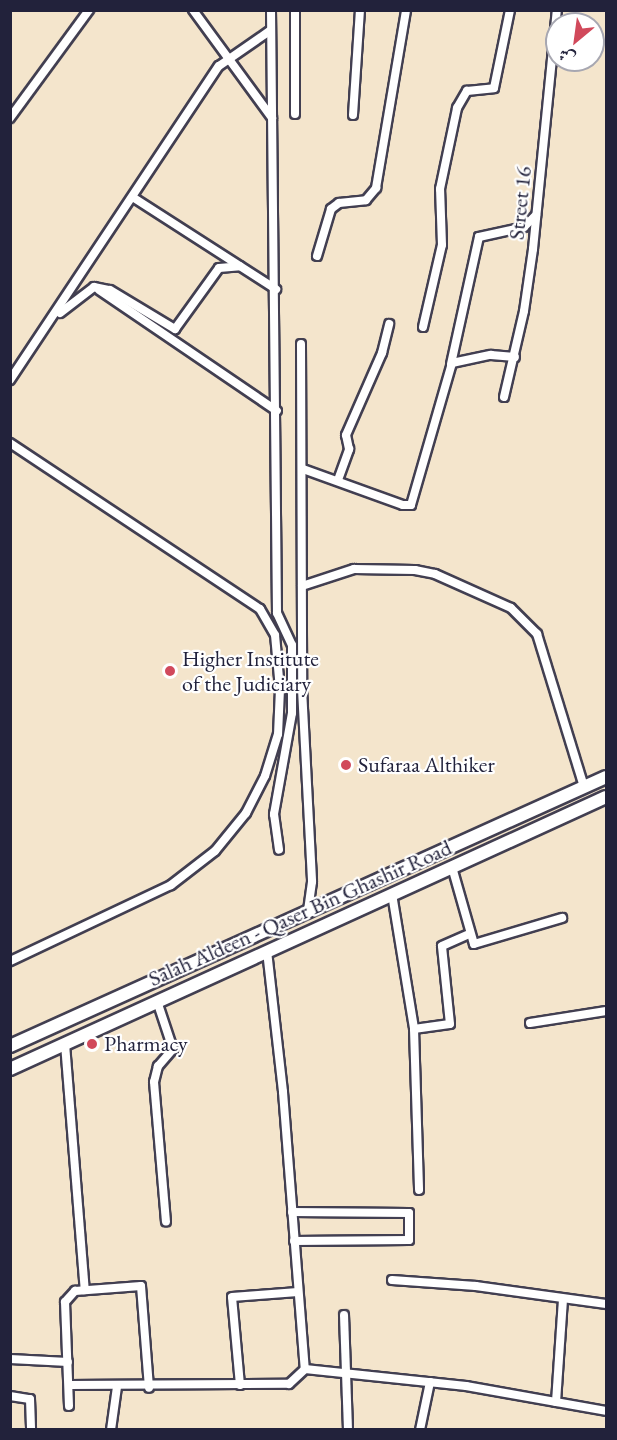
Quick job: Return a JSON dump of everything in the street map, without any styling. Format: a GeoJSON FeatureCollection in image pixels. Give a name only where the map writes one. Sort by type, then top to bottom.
{"type":"FeatureCollection","features":[{"type":"Feature","properties":{"kind":"highway"},"geometry":{"type":"LineString","coordinates":[[10,1046],[606,777]]}},
{"type":"Feature","properties":{"kind":"highway","name":"Salah Aldeen - Qaser Bin Ghashir Road"},"geometry":{"type":"LineString","coordinates":[[10,1069],[327,922],[606,797]]}},
{"type":"Feature","properties":{"kind":"highway"},"geometry":{"type":"LineString","coordinates":[[313,909],[315,919],[327,922]]}},
{"type":"Feature","properties":{"kind":"highway"},"geometry":{"type":"LineString","coordinates":[[263,931],[276,934],[270,949]]}},
{"type":"Feature","properties":{"kind":"street"},"geometry":{"type":"LineString","coordinates":[[10,118],[89,10]]}},
{"type":"Feature","properties":{"kind":"street"},"geometry":{"type":"LineString","coordinates":[[193,10],[272,119]]}},
{"type":"Feature","properties":{"kind":"street"},"geometry":{"type":"LineString","coordinates":[[271,10],[276,289],[277,613],[292,645],[292,701],[274,814],[279,850]]}},
{"type":"Feature","properties":{"kind":"street"},"geometry":{"type":"LineString","coordinates":[[295,10],[295,114]]}},
{"type":"Feature","properties":{"kind":"street"},"geometry":{"type":"LineString","coordinates":[[353,115],[360,10]]}},
{"type":"Feature","properties":{"kind":"street"},"geometry":{"type":"LineString","coordinates":[[317,256],[331,209],[339,203],[366,200],[376,188],[406,10]]}},
{"type":"Feature","properties":{"kind":"street"},"geometry":{"type":"LineString","coordinates":[[423,327],[442,245],[440,189],[457,108],[467,91],[494,88],[510,10]]}},
{"type":"Feature","properties":{"kind":"street","name":"Street 16"},"geometry":{"type":"LineString","coordinates":[[504,397],[514,357],[537,215],[557,10]]}},
{"type":"Feature","properties":{"kind":"street"},"geometry":{"type":"LineString","coordinates":[[10,380],[228,58],[271,30]]}},
{"type":"Feature","properties":{"kind":"street"},"geometry":{"type":"LineString","coordinates":[[134,198],[276,289]]}},
{"type":"Feature","properties":{"kind":"street"},"geometry":{"type":"LineString","coordinates":[[303,469],[411,505],[450,366],[479,237],[524,227],[537,215]]}},
{"type":"Feature","properties":{"kind":"street"},"geometry":{"type":"LineString","coordinates":[[52,319],[94,287],[110,290],[175,328],[219,268],[240,266]]}},
{"type":"Feature","properties":{"kind":"street"},"geometry":{"type":"LineString","coordinates":[[94,287],[277,411]]}},
{"type":"Feature","properties":{"kind":"street"},"geometry":{"type":"LineString","coordinates":[[338,480],[349,449],[346,435],[382,353],[389,324]]}},
{"type":"Feature","properties":{"kind":"street"},"geometry":{"type":"LineString","coordinates":[[301,344],[302,689],[313,909]]}},
{"type":"Feature","properties":{"kind":"street"},"geometry":{"type":"LineString","coordinates":[[450,366],[454,362],[491,355],[514,357]]}},
{"type":"Feature","properties":{"kind":"street"},"geometry":{"type":"LineString","coordinates":[[10,444],[260,609],[275,635],[280,689],[278,734],[265,776],[246,813],[215,851],[171,885],[10,961]]}},
{"type":"Feature","properties":{"kind":"street"},"geometry":{"type":"LineString","coordinates":[[302,585],[354,569],[415,570],[435,574],[511,608],[537,634],[585,787]]}},
{"type":"Feature","properties":{"kind":"street"},"geometry":{"type":"LineString","coordinates":[[452,867],[472,943],[480,944],[562,918]]}},
{"type":"Feature","properties":{"kind":"street"},"geometry":{"type":"LineString","coordinates":[[392,894],[414,1029],[418,1190]]}},
{"type":"Feature","properties":{"kind":"street"},"geometry":{"type":"LineString","coordinates":[[414,1029],[450,1024],[442,946],[469,934]]}},
{"type":"Feature","properties":{"kind":"street"},"geometry":{"type":"LineString","coordinates":[[270,949],[305,1369]]}},
{"type":"Feature","properties":{"kind":"street"},"geometry":{"type":"LineString","coordinates":[[157,1001],[173,1049],[158,1066],[154,1082],[166,1221]]}},
{"type":"Feature","properties":{"kind":"street"},"geometry":{"type":"LineString","coordinates":[[530,1023],[606,1011]]}},
{"type":"Feature","properties":{"kind":"street"},"geometry":{"type":"LineString","coordinates":[[65,1044],[85,1290]]}},
{"type":"Feature","properties":{"kind":"street"},"geometry":{"type":"LineString","coordinates":[[292,1212],[409,1213],[409,1240],[294,1241]]}},
{"type":"Feature","properties":{"kind":"street"},"geometry":{"type":"LineString","coordinates":[[392,1280],[476,1286],[563,1300],[606,1304]]}},
{"type":"Feature","properties":{"kind":"street"},"geometry":{"type":"LineString","coordinates":[[69,1406],[66,1297],[85,1290],[141,1286],[149,1388]]}},
{"type":"Feature","properties":{"kind":"street"},"geometry":{"type":"LineString","coordinates":[[240,1385],[232,1297],[298,1292]]}},
{"type":"Feature","properties":{"kind":"street"},"geometry":{"type":"LineString","coordinates":[[556,1402],[563,1300]]}},
{"type":"Feature","properties":{"kind":"street"},"geometry":{"type":"LineString","coordinates":[[344,1315],[348,1430]]}},
{"type":"Feature","properties":{"kind":"street"},"geometry":{"type":"LineString","coordinates":[[10,1359],[68,1362]]}},
{"type":"Feature","properties":{"kind":"street"},"geometry":{"type":"LineString","coordinates":[[69,1385],[149,1388],[289,1384],[305,1369],[430,1382],[606,1411]]}},
{"type":"Feature","properties":{"kind":"street"},"geometry":{"type":"LineString","coordinates":[[420,1430],[430,1382]]}},
{"type":"Feature","properties":{"kind":"street"},"geometry":{"type":"LineString","coordinates":[[111,1430],[117,1387]]}},
{"type":"Feature","properties":{"kind":"street"},"geometry":{"type":"LineString","coordinates":[[10,1396],[30,1399],[30,1430]]}},
{"type":"Feature","properties":{"kind":"place","name":"Higher Institute of the Judiciary"},"geometry":{"type":"Point","coordinates":[170,671]}},
{"type":"Feature","properties":{"kind":"place","name":"Sufaraa Althiker"},"geometry":{"type":"Point","coordinates":[346,765]}},
{"type":"Feature","properties":{"kind":"place","name":"Pharmacy"},"geometry":{"type":"Point","coordinates":[92,1044]}}]}
